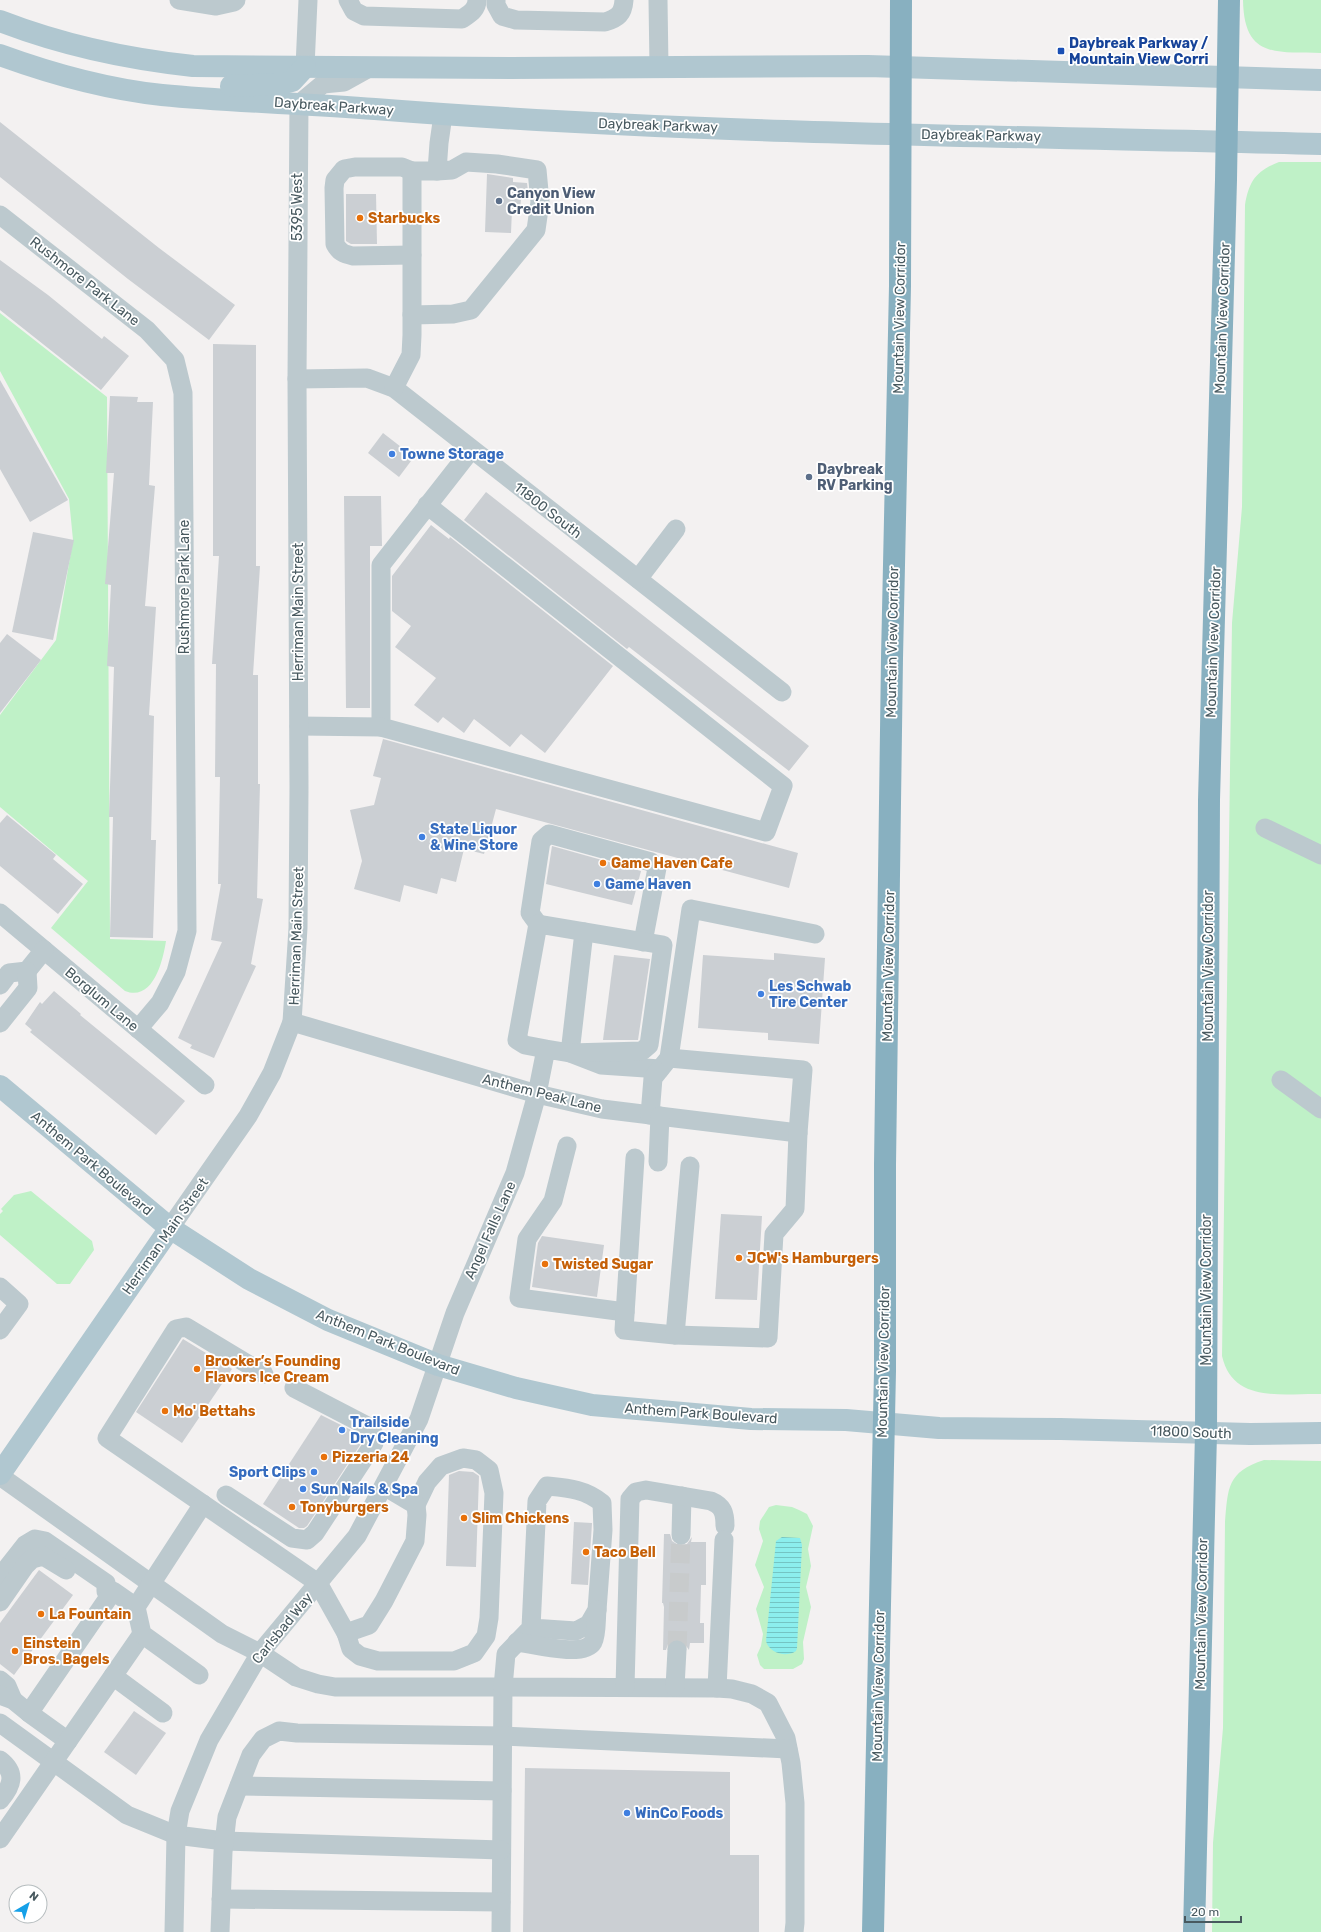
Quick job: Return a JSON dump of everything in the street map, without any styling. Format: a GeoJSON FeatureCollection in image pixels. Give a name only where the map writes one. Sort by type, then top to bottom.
{"type":"FeatureCollection","features":[{"type":"Feature","properties":{"kind":"highway","name":"Mountain View Corridor"},"geometry":{"type":"LineString","coordinates":[[873,1932],[882,1423],[885,1371],[885,1165],[892,650],[902,133],[901,0]]}},
{"type":"Feature","properties":{"kind":"highway","name":"Mountain View Corridor"},"geometry":{"type":"LineString","coordinates":[[1194,1932],[1206,1433],[1209,800],[1227,141],[1229,0]]}},
{"type":"Feature","properties":{"kind":"main road"},"geometry":{"type":"LineString","coordinates":[[0,21],[47,38],[85,48],[153,61],[216,66],[902,67],[1321,80]]}},
{"type":"Feature","properties":{"kind":"main road","name":"Daybreak Parkway"},"geometry":{"type":"LineString","coordinates":[[0,56],[56,74],[94,84],[160,95],[443,115],[654,126],[1321,144]]}},
{"type":"Feature","properties":{"kind":"main road"},"geometry":{"type":"LineString","coordinates":[[160,95],[181,83],[238,87],[281,84],[292,81],[305,67]]}},
{"type":"Feature","properties":{"kind":"main road","name":"Anthem Park Boulevard"},"geometry":{"type":"LineString","coordinates":[[0,1086],[170,1228],[249,1279],[328,1320],[438,1365],[516,1388],[592,1404],[751,1419],[882,1423],[939,1428],[1061,1429]]}},
{"type":"Feature","properties":{"kind":"main road","name":"Herriman Main Street"},"geometry":{"type":"LineString","coordinates":[[0,1475],[170,1228]]}},
{"type":"Feature","properties":{"kind":"main road","name":"11800 South"},"geometry":{"type":"LineString","coordinates":[[1061,1429],[1206,1433],[1321,1433]]}},
{"type":"Feature","properties":{"kind":"street"},"geometry":{"type":"LineString","coordinates":[[179,0],[216,6],[234,2],[236,0]]}},
{"type":"Feature","properties":{"kind":"street"},"geometry":{"type":"LineString","coordinates":[[305,67],[308,0]]}},
{"type":"Feature","properties":{"kind":"street"},"geometry":{"type":"LineString","coordinates":[[348,0],[354,11],[364,16],[462,19],[472,12],[477,4],[477,0]]}},
{"type":"Feature","properties":{"kind":"street"},"geometry":{"type":"LineString","coordinates":[[496,0],[496,5],[502,16],[516,20],[605,22],[617,18],[621,14],[624,0]]}},
{"type":"Feature","properties":{"kind":"street"},"geometry":{"type":"LineString","coordinates":[[658,0],[659,66]]}},
{"type":"Feature","properties":{"kind":"street"},"geometry":{"type":"LineString","coordinates":[[299,104],[323,84],[344,82],[371,67]]}},
{"type":"Feature","properties":{"kind":"street","name":"5395 West"},"geometry":{"type":"LineString","coordinates":[[297,310],[299,104]]}},
{"type":"Feature","properties":{"kind":"street"},"geometry":{"type":"LineString","coordinates":[[443,115],[439,142],[445,170]]}},
{"type":"Feature","properties":{"kind":"street"},"geometry":{"type":"LineString","coordinates":[[412,255],[353,256],[344,254],[338,250],[335,244],[334,188],[335,180],[344,169],[355,167],[402,167],[412,171],[445,170],[466,162],[498,164],[537,170],[540,202],[536,230],[472,310],[453,314],[412,315]]}},
{"type":"Feature","properties":{"kind":"street"},"geometry":{"type":"LineString","coordinates":[[394,388],[410,354],[412,315],[412,171]]}},
{"type":"Feature","properties":{"kind":"street","name":"Rushmore Park Lane"},"geometry":{"type":"LineString","coordinates":[[0,215],[147,330],[175,360],[183,393],[186,931],[176,972],[160,1003],[138,1029]]}},
{"type":"Feature","properties":{"kind":"street","name":"Herriman Main Street"},"geometry":{"type":"LineString","coordinates":[[170,1228],[248,1116],[272,1073],[292,1022],[298,928],[299,726],[297,310]]}},
{"type":"Feature","properties":{"kind":"street","name":"11800 South"},"geometry":{"type":"LineString","coordinates":[[297,379],[368,378],[394,388],[471,450],[782,692]]}},
{"type":"Feature","properties":{"kind":"street"},"geometry":{"type":"LineString","coordinates":[[381,727],[381,565],[471,450]]}},
{"type":"Feature","properties":{"kind":"street"},"geometry":{"type":"LineString","coordinates":[[299,726],[381,727],[766,832],[783,786],[427,505]]}},
{"type":"Feature","properties":{"kind":"street"},"geometry":{"type":"LineString","coordinates":[[638,579],[676,529]]}},
{"type":"Feature","properties":{"kind":"street"},"geometry":{"type":"LineString","coordinates":[[1265,828],[1321,855]]}},
{"type":"Feature","properties":{"kind":"street"},"geometry":{"type":"LineString","coordinates":[[538,924],[517,1040],[525,1045],[546,1049],[570,1053],[642,1051],[649,1044],[663,945],[643,942],[538,924],[530,913],[541,841],[549,834],[651,862],[657,868],[643,942]]}},
{"type":"Feature","properties":{"kind":"street"},"geometry":{"type":"LineString","coordinates":[[658,1162],[654,1078],[665,1064],[691,909],[815,934]]}},
{"type":"Feature","properties":{"kind":"street","name":"Borglum Lane"},"geometry":{"type":"LineString","coordinates":[[0,913],[204,1085]]}},
{"type":"Feature","properties":{"kind":"street"},"geometry":{"type":"LineString","coordinates":[[570,1053],[584,932]]}},
{"type":"Feature","properties":{"kind":"street"},"geometry":{"type":"LineString","coordinates":[[0,1023],[28,988],[27,971],[44,950]]}},
{"type":"Feature","properties":{"kind":"street"},"geometry":{"type":"LineString","coordinates":[[0,985],[9,973],[27,971]]}},
{"type":"Feature","properties":{"kind":"street","name":"Anthem Peak Lane"},"geometry":{"type":"LineString","coordinates":[[292,1022],[537,1094],[602,1109],[798,1133]]}},
{"type":"Feature","properties":{"kind":"street","name":"Angel Falls Lane"},"geometry":{"type":"LineString","coordinates":[[438,1365],[460,1299],[515,1173],[537,1094],[546,1049]]}},
{"type":"Feature","properties":{"kind":"street"},"geometry":{"type":"LineString","coordinates":[[570,1053],[601,1065],[665,1064],[803,1070],[798,1133],[795,1209],[774,1234],[768,1338],[675,1335],[624,1330],[635,1158]]}},
{"type":"Feature","properties":{"kind":"street"},"geometry":{"type":"LineString","coordinates":[[1281,1080],[1321,1109]]}},
{"type":"Feature","properties":{"kind":"street"},"geometry":{"type":"LineString","coordinates":[[567,1146],[553,1201],[527,1239],[519,1298],[625,1312]]}},
{"type":"Feature","properties":{"kind":"street"},"geometry":{"type":"LineString","coordinates":[[675,1335],[690,1166]]}},
{"type":"Feature","properties":{"kind":"street"},"geometry":{"type":"LineString","coordinates":[[0,1287],[19,1304],[0,1330]]}},
{"type":"Feature","properties":{"kind":"street"},"geometry":{"type":"LineString","coordinates":[[264,1374],[186,1327],[176,1329],[107,1438],[318,1583],[346,1633],[351,1649],[360,1656],[378,1661],[454,1661],[474,1653],[486,1636],[489,1618],[494,1493],[489,1470],[476,1460],[463,1458],[441,1466],[427,1482],[416,1505],[417,1515],[415,1541],[384,1601],[369,1625],[346,1633]]}},
{"type":"Feature","properties":{"kind":"street","name":"Carlsbad Way"},"geometry":{"type":"LineString","coordinates":[[174,1932],[176,1835],[180,1811],[209,1740],[260,1653],[357,1536],[419,1420],[438,1365]]}},
{"type":"Feature","properties":{"kind":"street"},"geometry":{"type":"LineString","coordinates":[[226,1495],[292,1538],[307,1540],[315,1533],[374,1443],[375,1437],[371,1428],[294,1388]]}},
{"type":"Feature","properties":{"kind":"street"},"geometry":{"type":"LineString","coordinates":[[0,1475],[222,1634],[260,1653],[296,1677],[318,1684],[329,1686],[718,1688],[732,1689],[752,1694],[768,1703],[784,1732],[788,1749],[795,1803],[794,1932]]}},
{"type":"Feature","properties":{"kind":"street"},"geometry":{"type":"LineString","coordinates":[[384,1486],[416,1505]]}},
{"type":"Feature","properties":{"kind":"street"},"geometry":{"type":"LineString","coordinates":[[501,1932],[503,1687],[506,1654],[517,1642],[531,1628],[538,1501],[547,1486],[571,1488],[591,1494],[602,1503],[603,1530],[598,1610],[593,1641],[587,1648],[569,1650],[517,1642]]}},
{"type":"Feature","properties":{"kind":"street"},"geometry":{"type":"LineString","coordinates":[[625,1687],[630,1499],[636,1492],[646,1490],[711,1501],[718,1504],[723,1510],[725,1516],[718,1688]]}},
{"type":"Feature","properties":{"kind":"street"},"geometry":{"type":"LineString","coordinates":[[681,1535],[682,1496]]}},
{"type":"Feature","properties":{"kind":"street"},"geometry":{"type":"LineString","coordinates":[[136,1607],[203,1504]]}},
{"type":"Feature","properties":{"kind":"street"},"geometry":{"type":"LineString","coordinates":[[0,1577],[25,1544],[35,1539],[45,1541],[106,1583],[108,1593],[28,1713]]}},
{"type":"Feature","properties":{"kind":"street"},"geometry":{"type":"LineString","coordinates":[[0,1602],[32,1559],[43,1556],[99,1594],[113,1591],[136,1607],[142,1634],[199,1675]]}},
{"type":"Feature","properties":{"kind":"street"},"geometry":{"type":"LineString","coordinates":[[531,1628],[576,1631],[589,1624],[598,1610]]}},
{"type":"Feature","properties":{"kind":"street"},"geometry":{"type":"LineString","coordinates":[[0,1839],[142,1634]]}},
{"type":"Feature","properties":{"kind":"street"},"geometry":{"type":"LineString","coordinates":[[676,1687],[677,1650]]}},
{"type":"Feature","properties":{"kind":"street"},"geometry":{"type":"LineString","coordinates":[[113,1676],[163,1713]]}},
{"type":"Feature","properties":{"kind":"street"},"geometry":{"type":"LineString","coordinates":[[0,1680],[7,1686],[6,1698],[68,1741]]}},
{"type":"Feature","properties":{"kind":"street"},"geometry":{"type":"LineString","coordinates":[[0,1723],[127,1815],[176,1835],[224,1841],[502,1850]]}},
{"type":"Feature","properties":{"kind":"street"},"geometry":{"type":"LineString","coordinates":[[220,1932],[224,1841],[227,1817],[252,1755],[263,1739],[279,1731],[296,1733],[503,1736],[788,1749]]}},
{"type":"Feature","properties":{"kind":"street"},"geometry":{"type":"LineString","coordinates":[[0,1760],[9,1770],[12,1780],[8,1791],[0,1800]]}},
{"type":"Feature","properties":{"kind":"street"},"geometry":{"type":"LineString","coordinates":[[239,1786],[502,1792]]}},
{"type":"Feature","properties":{"kind":"street"},"geometry":{"type":"LineString","coordinates":[[221,1899],[501,1902]]}},
{"type":"Feature","properties":{"kind":"green space"},"geometry":{"type":"Polygon","coordinates":[[[1243,0],[1321,0],[1321,53],[1276,51],[1265,48],[1256,42],[1249,33],[1245,19],[1243,0]]]}},
{"type":"Feature","properties":{"kind":"green space"},"geometry":{"type":"Polygon","coordinates":[[[1279,162],[1321,162],[1321,1394],[1261,1393],[1248,1389],[1237,1382],[1228,1371],[1222,1356],[1232,623],[1242,507],[1245,205],[1251,183],[1259,173],[1271,165],[1279,162]]]}},
{"type":"Feature","properties":{"kind":"green space"},"geometry":{"type":"Polygon","coordinates":[[[0,313],[107,397],[110,939],[166,941],[162,959],[155,978],[143,991],[135,993],[125,991],[51,928],[88,881],[0,807],[0,715],[56,640],[73,540],[69,499],[0,371],[0,313]]]}},
{"type":"Feature","properties":{"kind":"green space"},"geometry":{"type":"Polygon","coordinates":[[[31,1191],[92,1241],[94,1250],[70,1284],[57,1284],[0,1235],[0,1214],[3,1211],[1,1209],[14,1195],[31,1191]]]}},
{"type":"Feature","properties":{"kind":"green space"},"geometry":{"type":"Polygon","coordinates":[[[1264,1460],[1321,1461],[1321,1932],[1212,1932],[1213,1843],[1223,1728],[1225,1522],[1227,1500],[1232,1483],[1236,1476],[1243,1470],[1264,1460]]]}},
{"type":"Feature","properties":{"kind":"green space"},"geometry":{"type":"Polygon","coordinates":[[[776,1505],[792,1507],[807,1514],[813,1526],[808,1549],[811,1566],[806,1587],[811,1607],[803,1642],[804,1659],[802,1664],[793,1669],[764,1669],[760,1665],[757,1655],[761,1646],[763,1634],[756,1609],[764,1587],[755,1565],[763,1541],[759,1529],[760,1521],[769,1507],[776,1505]]]}},
{"type":"Feature","properties":{"kind":"water"},"geometry":{"type":"Polygon","coordinates":[[[782,1537],[800,1538],[802,1545],[797,1648],[796,1651],[788,1654],[774,1651],[766,1641],[776,1541],[782,1537]]]}},
{"type":"Feature","properties":{"kind":"building"},"geometry":{"type":"Polygon","coordinates":[[[0,122],[159,248],[235,305],[209,340],[128,279],[0,177],[0,122]]]}},
{"type":"Feature","properties":{"kind":"building"},"geometry":{"type":"Polygon","coordinates":[[[487,174],[513,178],[513,182],[527,183],[529,200],[521,199],[520,209],[512,209],[511,233],[485,232],[487,174]]]}},
{"type":"Feature","properties":{"kind":"building"},"geometry":{"type":"Polygon","coordinates":[[[346,194],[376,194],[377,244],[351,244],[346,241],[346,194]]]}},
{"type":"Feature","properties":{"kind":"building"},"geometry":{"type":"Polygon","coordinates":[[[0,260],[48,295],[102,339],[104,336],[129,356],[101,390],[0,310],[0,260]]]}},
{"type":"Feature","properties":{"kind":"building"},"geometry":{"type":"Polygon","coordinates":[[[213,344],[256,345],[256,566],[260,566],[253,675],[258,675],[258,784],[260,784],[257,898],[263,899],[251,964],[256,966],[214,1058],[190,1048],[192,1045],[178,1038],[222,942],[211,940],[221,884],[218,884],[220,777],[215,777],[216,664],[212,664],[219,556],[213,556],[213,344]]]}},
{"type":"Feature","properties":{"kind":"building"},"geometry":{"type":"Polygon","coordinates":[[[0,380],[68,500],[30,522],[0,469],[0,380]]]}},
{"type":"Feature","properties":{"kind":"building"},"geometry":{"type":"Polygon","coordinates":[[[110,396],[138,397],[137,402],[153,402],[149,485],[155,486],[145,606],[156,607],[149,715],[154,716],[151,840],[156,840],[153,938],[110,937],[113,817],[109,817],[114,667],[107,666],[111,585],[105,584],[114,473],[106,473],[110,396]]]}},
{"type":"Feature","properties":{"kind":"building"},"geometry":{"type":"Polygon","coordinates":[[[383,433],[414,457],[399,477],[368,453],[383,433]]]}},
{"type":"Feature","properties":{"kind":"building"},"geometry":{"type":"Polygon","coordinates":[[[486,492],[809,746],[789,771],[629,647],[627,649],[464,520],[486,492]]]}},
{"type":"Feature","properties":{"kind":"building"},"geometry":{"type":"Polygon","coordinates":[[[344,496],[381,496],[382,546],[370,546],[370,708],[346,708],[344,496]]]}},
{"type":"Feature","properties":{"kind":"building"},"geometry":{"type":"Polygon","coordinates":[[[431,525],[449,539],[450,537],[613,666],[545,753],[521,734],[510,747],[474,719],[464,733],[443,717],[438,723],[414,705],[436,678],[395,647],[411,626],[392,611],[392,576],[431,525]]]}},
{"type":"Feature","properties":{"kind":"building"},"geometry":{"type":"Polygon","coordinates":[[[33,532],[74,540],[53,640],[12,632],[33,532]]]}},
{"type":"Feature","properties":{"kind":"building"},"geometry":{"type":"Polygon","coordinates":[[[7,634],[41,660],[0,713],[0,643],[7,634]]]}},
{"type":"Feature","properties":{"kind":"building"},"geometry":{"type":"Polygon","coordinates":[[[383,739],[798,853],[789,888],[496,809],[484,854],[464,849],[456,882],[441,878],[437,894],[404,885],[400,902],[354,889],[362,861],[350,810],[374,805],[381,778],[373,776],[383,739]]]}},
{"type":"Feature","properties":{"kind":"building"},"geometry":{"type":"Polygon","coordinates":[[[7,815],[56,855],[53,859],[83,884],[58,914],[0,866],[0,823],[7,815]]]}},
{"type":"Feature","properties":{"kind":"building"},"geometry":{"type":"Polygon","coordinates":[[[552,846],[641,871],[632,905],[546,884],[552,846]]]}},
{"type":"Feature","properties":{"kind":"building","name":"Les Schwab Tire Center"},"geometry":{"type":"Polygon","coordinates":[[[774,953],[825,958],[819,1044],[768,1040],[768,1033],[698,1028],[703,955],[774,960],[774,953]]]}},
{"type":"Feature","properties":{"kind":"building"},"geometry":{"type":"Polygon","coordinates":[[[614,955],[650,959],[638,1040],[603,1040],[614,955]]]}},
{"type":"Feature","properties":{"kind":"building"},"geometry":{"type":"Polygon","coordinates":[[[54,991],[81,1014],[80,1015],[185,1101],[156,1135],[30,1032],[32,1030],[25,1024],[40,1002],[42,1004],[54,991]]]}},
{"type":"Feature","properties":{"kind":"building","name":"JCW's Hamburgers"},"geometry":{"type":"Polygon","coordinates":[[[721,1214],[762,1216],[757,1300],[715,1299],[721,1214]]]}},
{"type":"Feature","properties":{"kind":"building"},"geometry":{"type":"Polygon","coordinates":[[[542,1236],[604,1245],[597,1297],[532,1287],[538,1243],[542,1236]]]}},
{"type":"Feature","properties":{"kind":"building"},"geometry":{"type":"Polygon","coordinates":[[[183,1339],[232,1369],[182,1443],[136,1412],[183,1339]]]}},
{"type":"Feature","properties":{"kind":"building"},"geometry":{"type":"Polygon","coordinates":[[[321,1415],[363,1436],[364,1439],[307,1526],[304,1528],[299,1528],[263,1504],[321,1415]]]}},
{"type":"Feature","properties":{"kind":"building"},"geometry":{"type":"Polygon","coordinates":[[[459,1471],[473,1472],[479,1476],[476,1567],[446,1566],[449,1475],[459,1471]]]}},
{"type":"Feature","properties":{"kind":"building"},"geometry":{"type":"Polygon","coordinates":[[[574,1522],[592,1523],[588,1585],[571,1584],[574,1522]]]}},
{"type":"Feature","properties":{"kind":"building"},"geometry":{"type":"Polygon","coordinates":[[[664,1534],[670,1534],[672,1541],[680,1546],[687,1544],[692,1537],[691,1542],[706,1542],[706,1585],[701,1585],[700,1623],[704,1623],[704,1643],[690,1643],[689,1650],[683,1641],[677,1639],[672,1640],[668,1644],[666,1650],[663,1650],[664,1607],[662,1603],[664,1534]]]}},
{"type":"Feature","properties":{"kind":"building"},"geometry":{"type":"Polygon","coordinates":[[[39,1570],[73,1595],[14,1675],[0,1664],[0,1623],[39,1570]]]}},
{"type":"Feature","properties":{"kind":"building"},"geometry":{"type":"Polygon","coordinates":[[[134,1711],[166,1733],[136,1775],[104,1752],[134,1711]]]}},
{"type":"Feature","properties":{"kind":"building","name":"WinCo Foods"},"geometry":{"type":"Polygon","coordinates":[[[525,1768],[730,1772],[730,1855],[759,1855],[759,1932],[523,1932],[525,1768]]]}},
{"type":"Feature","properties":{"kind":"tunnel"},"geometry":{"type":"LineString","coordinates":[[677,1650],[681,1535]]}},
{"type":"Feature","properties":{"kind":"place","name":"Daybreak Parkway / Mountain View Corri"},"geometry":{"type":"Point","coordinates":[1061,51]}},
{"type":"Feature","properties":{"kind":"place","name":"Canyon View Credit Union"},"geometry":{"type":"Point","coordinates":[499,201]}},
{"type":"Feature","properties":{"kind":"place","name":"Starbucks"},"geometry":{"type":"Point","coordinates":[360,218]}},
{"type":"Feature","properties":{"kind":"place","name":"Towne Storage"},"geometry":{"type":"Point","coordinates":[392,454]}},
{"type":"Feature","properties":{"kind":"place","name":"Daybreak RV Parking"},"geometry":{"type":"Point","coordinates":[809,477]}},
{"type":"Feature","properties":{"kind":"place","name":"State Liquor & Wine Store"},"geometry":{"type":"Point","coordinates":[422,837]}},
{"type":"Feature","properties":{"kind":"place","name":"Game Haven Cafe"},"geometry":{"type":"Point","coordinates":[603,863]}},
{"type":"Feature","properties":{"kind":"place","name":"Game Haven"},"geometry":{"type":"Point","coordinates":[597,884]}},
{"type":"Feature","properties":{"kind":"place","name":"Les Schwab Tire Center"},"geometry":{"type":"Point","coordinates":[761,994]}},
{"type":"Feature","properties":{"kind":"place","name":"JCW's Hamburgers"},"geometry":{"type":"Point","coordinates":[739,1258]}},
{"type":"Feature","properties":{"kind":"place","name":"Twisted Sugar"},"geometry":{"type":"Point","coordinates":[545,1264]}},
{"type":"Feature","properties":{"kind":"place","name":"Brooker’s Founding Flavors Ice Cream"},"geometry":{"type":"Point","coordinates":[197,1369]}},
{"type":"Feature","properties":{"kind":"place","name":"Mo' Bettahs"},"geometry":{"type":"Point","coordinates":[165,1411]}},
{"type":"Feature","properties":{"kind":"place","name":"Trailside Dry Cleaning"},"geometry":{"type":"Point","coordinates":[342,1430]}},
{"type":"Feature","properties":{"kind":"place","name":"Pizzeria 24"},"geometry":{"type":"Point","coordinates":[324,1457]}},
{"type":"Feature","properties":{"kind":"place","name":"Sport Clips"},"geometry":{"type":"Point","coordinates":[314,1472]}},
{"type":"Feature","properties":{"kind":"place","name":"Sun Nails & Spa"},"geometry":{"type":"Point","coordinates":[303,1489]}},
{"type":"Feature","properties":{"kind":"place","name":"Tonyburgers"},"geometry":{"type":"Point","coordinates":[292,1507]}},
{"type":"Feature","properties":{"kind":"place","name":"Slim Chickens"},"geometry":{"type":"Point","coordinates":[464,1518]}},
{"type":"Feature","properties":{"kind":"place","name":"Taco Bell"},"geometry":{"type":"Point","coordinates":[586,1552]}},
{"type":"Feature","properties":{"kind":"place","name":"La Fountain"},"geometry":{"type":"Point","coordinates":[41,1614]}},
{"type":"Feature","properties":{"kind":"place","name":"Einstein Bros. Bagels"},"geometry":{"type":"Point","coordinates":[15,1651]}},
{"type":"Feature","properties":{"kind":"place","name":"WinCo Foods"},"geometry":{"type":"Point","coordinates":[627,1813]}}]}
